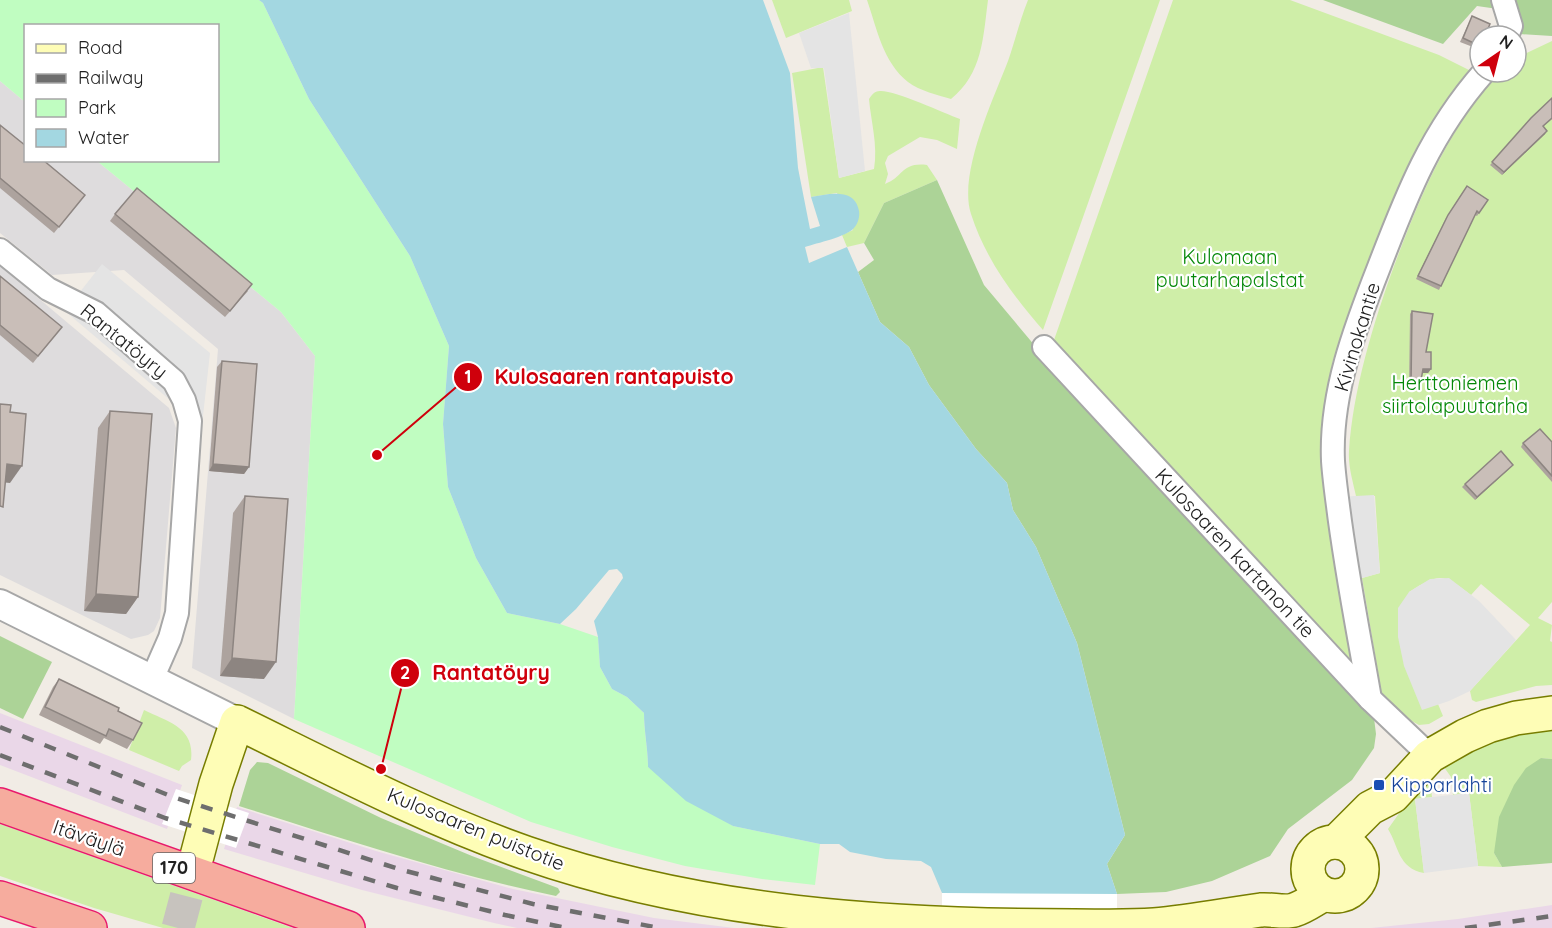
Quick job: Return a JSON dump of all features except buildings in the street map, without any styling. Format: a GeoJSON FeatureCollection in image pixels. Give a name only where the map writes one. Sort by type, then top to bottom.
{"type":"FeatureCollection","features":[{"type":"Feature","properties":{"kind":"highway","name":"Itäväylä"},"geometry":{"type":"LineString","coordinates":[[0,805],[348,928]]}},
{"type":"Feature","properties":{"kind":"highway"},"geometry":{"type":"LineString","coordinates":[[0,898],[90,928]]}},
{"type":"Feature","properties":{"kind":"main road"},"geometry":{"type":"LineString","coordinates":[[1347,848],[1370,808],[1393,796],[1430,756],[1488,726],[1516,718],[1552,713]]}},
{"type":"Feature","properties":{"kind":"main road"},"geometry":{"type":"LineString","coordinates":[[197,856],[216,784],[237,722]]}},
{"type":"Feature","properties":{"kind":"main road","name":"Kulosaaren puistotie"},"geometry":{"type":"LineString","coordinates":[[237,722],[400,801],[499,843],[624,882],[757,908],[860,919],[942,924],[1115,926],[1198,920],[1267,909],[1316,884]]}},
{"type":"Feature","properties":{"kind":"main road"},"geometry":{"type":"LineString","coordinates":[[1325,843],[1347,848],[1362,864],[1362,876],[1356,886],[1347,893],[1336,896],[1316,884],[1309,861],[1315,851],[1325,843]]}},
{"type":"Feature","properties":{"kind":"street"},"geometry":{"type":"LineString","coordinates":[[1503,0],[1509,24]]}},
{"type":"Feature","properties":{"kind":"street","name":"Kivinokantie"},"geometry":{"type":"LineString","coordinates":[[1370,699],[1345,563],[1333,460],[1340,384],[1347,356],[1369,294],[1411,185],[1425,156],[1449,118],[1475,84]]}},
{"type":"Feature","properties":{"kind":"street","name":"Rantatöyry"},"geometry":{"type":"LineString","coordinates":[[0,250],[48,289],[96,314],[174,381],[184,400],[190,421],[177,613],[167,645],[152,679]]}},
{"type":"Feature","properties":{"kind":"street","name":"Kulosaaren kartanon tie"},"geometry":{"type":"LineString","coordinates":[[1044,347],[1370,699],[1430,756]]}},
{"type":"Feature","properties":{"kind":"street","name":"Kulosaaren puistotie"},"geometry":{"type":"LineString","coordinates":[[0,604],[237,722]]}},
{"type":"Feature","properties":{"kind":"shaded area"},"geometry":{"type":"Polygon","coordinates":[[[849,13],[865,171],[839,178],[824,68],[811,68],[799,33],[849,13]]]}},
{"type":"Feature","properties":{"kind":"shaded area"},"geometry":{"type":"Polygon","coordinates":[[[0,81],[24,101],[24,162],[98,162],[281,312],[315,356],[294,719],[192,668],[218,349],[124,270],[52,275],[0,233],[0,81]]]}},
{"type":"Feature","properties":{"kind":"shaded area"},"geometry":{"type":"Polygon","coordinates":[[[102,264],[210,353],[201,434],[189,432],[177,406],[65,311],[102,264]]]}},
{"type":"Feature","properties":{"kind":"shaded area"},"geometry":{"type":"Polygon","coordinates":[[[0,266],[169,408],[176,428],[160,618],[154,631],[148,635],[131,639],[0,575],[0,266]]]}},
{"type":"Feature","properties":{"kind":"shaded area"},"geometry":{"type":"Polygon","coordinates":[[[1374,495],[1380,573],[1348,582],[1337,497],[1374,495]]]}},
{"type":"Feature","properties":{"kind":"shaded area"},"geometry":{"type":"Polygon","coordinates":[[[1449,578],[1479,601],[1516,640],[1470,691],[1422,710],[1404,666],[1398,637],[1398,608],[1409,592],[1430,579],[1449,578]]]}},
{"type":"Feature","properties":{"kind":"shaded area"},"geometry":{"type":"Polygon","coordinates":[[[0,713],[182,785],[167,829],[0,765],[0,713]]]}},
{"type":"Feature","properties":{"kind":"shaded area"},"geometry":{"type":"Polygon","coordinates":[[[1469,793],[1478,866],[1424,873],[1415,799],[1469,793]]]}},
{"type":"Feature","properties":{"kind":"shaded area"},"geometry":{"type":"Polygon","coordinates":[[[237,807],[376,851],[513,889],[654,918],[734,928],[517,928],[494,923],[362,890],[224,849],[237,807]]]}},
{"type":"Feature","properties":{"kind":"shaded area"},"geometry":{"type":"Polygon","coordinates":[[[1552,905],[1552,928],[1371,928],[1458,919],[1552,905]]]}},
{"type":"Feature","properties":{"kind":"green space"},"geometry":{"type":"Polygon","coordinates":[[[0,0],[259,0],[263,3],[309,99],[410,256],[449,346],[443,424],[448,487],[476,558],[507,613],[560,624],[598,637],[600,667],[612,689],[627,697],[644,713],[648,767],[733,826],[820,844],[815,885],[685,866],[531,822],[294,719],[315,356],[281,312],[98,162],[219,162],[219,24],[24,24],[24,101],[0,81],[0,0]]]}},
{"type":"Feature","properties":{"kind":"green space"},"geometry":{"type":"Polygon","coordinates":[[[772,0],[849,0],[852,11],[786,38],[772,0]]]}},
{"type":"Feature","properties":{"kind":"green space"},"geometry":{"type":"Polygon","coordinates":[[[867,0],[988,0],[980,54],[970,78],[962,89],[951,99],[918,88],[899,74],[882,44],[867,0]]]}},
{"type":"Feature","properties":{"kind":"green space"},"geometry":{"type":"Polygon","coordinates":[[[1028,0],[1160,0],[1043,330],[1021,304],[992,261],[977,230],[968,198],[969,179],[979,137],[1028,0]]]}},
{"type":"Feature","properties":{"kind":"green space","name":"Kulomaan puutarhapalstat"},"geometry":{"type":"Polygon","coordinates":[[[1173,0],[1290,0],[1439,55],[1468,70],[1468,78],[1411,160],[1396,192],[1333,360],[1324,409],[1339,572],[1357,679],[1056,350],[1054,340],[1173,0]]]}},
{"type":"Feature","properties":{"kind":"green space"},"geometry":{"type":"Polygon","coordinates":[[[1323,0],[1552,0],[1552,36],[1528,34],[1528,24],[1520,24],[1519,12],[1477,6],[1443,44],[1323,0]]]}},
{"type":"Feature","properties":{"kind":"green space","name":"Herttoniemen siirtolapuutarha"},"geometry":{"type":"Polygon","coordinates":[[[1552,41],[1552,602],[1538,618],[1552,625],[1550,641],[1552,642],[1552,685],[1536,686],[1476,702],[1472,700],[1470,691],[1530,625],[1481,584],[1471,595],[1447,579],[1428,581],[1409,592],[1423,709],[1438,704],[1443,716],[1429,724],[1419,725],[1406,718],[1382,696],[1362,578],[1380,573],[1375,496],[1356,496],[1349,462],[1351,428],[1365,357],[1386,288],[1426,188],[1451,138],[1491,84],[1528,84],[1528,52],[1552,41]]]}},
{"type":"Feature","properties":{"kind":"green space"},"geometry":{"type":"Polygon","coordinates":[[[823,67],[839,178],[874,169],[875,142],[869,99],[876,92],[896,94],[960,119],[957,149],[937,140],[920,137],[888,156],[885,163],[888,174],[885,184],[907,168],[919,165],[927,165],[937,180],[884,203],[864,243],[847,247],[842,235],[853,230],[837,193],[811,197],[792,73],[823,67]]]}},
{"type":"Feature","properties":{"kind":"green space"},"geometry":{"type":"Polygon","coordinates":[[[937,180],[984,285],[1046,359],[1363,701],[1374,718],[1376,734],[1374,748],[1352,780],[1288,829],[1270,856],[1212,881],[1166,892],[1117,894],[1107,864],[1125,835],[1077,643],[1036,547],[1013,510],[1007,483],[976,449],[929,385],[909,347],[880,322],[858,272],[874,260],[864,243],[884,203],[937,180]]]}},
{"type":"Feature","properties":{"kind":"green space"},"geometry":{"type":"Polygon","coordinates":[[[0,636],[52,662],[23,719],[0,708],[0,636]]]}},
{"type":"Feature","properties":{"kind":"green space"},"geometry":{"type":"Polygon","coordinates":[[[144,710],[178,727],[189,740],[191,760],[179,771],[129,750],[144,710]]]}},
{"type":"Feature","properties":{"kind":"green space"},"geometry":{"type":"Polygon","coordinates":[[[1552,726],[1552,759],[1541,758],[1494,853],[1502,867],[1478,866],[1469,793],[1453,795],[1451,777],[1441,763],[1474,745],[1552,726]]]}},
{"type":"Feature","properties":{"kind":"green space"},"geometry":{"type":"Polygon","coordinates":[[[1541,758],[1552,759],[1552,863],[1502,867],[1494,853],[1499,817],[1514,785],[1526,768],[1541,758]]]}},
{"type":"Feature","properties":{"kind":"green space"},"geometry":{"type":"Polygon","coordinates":[[[257,762],[268,763],[381,818],[472,856],[558,888],[560,892],[556,896],[476,877],[239,806],[250,770],[257,762]]]}},
{"type":"Feature","properties":{"kind":"green space"},"geometry":{"type":"Polygon","coordinates":[[[1424,778],[1431,788],[1432,797],[1415,799],[1424,873],[1409,867],[1404,862],[1388,829],[1424,778]]]}},
{"type":"Feature","properties":{"kind":"green space"},"geometry":{"type":"Polygon","coordinates":[[[0,824],[293,928],[163,928],[94,908],[0,876],[0,824]]]}},
{"type":"Feature","properties":{"kind":"water"},"geometry":{"type":"Polygon","coordinates":[[[259,0],[763,0],[790,73],[798,168],[810,229],[820,226],[811,197],[847,195],[856,203],[859,211],[858,222],[850,231],[805,247],[809,263],[847,247],[880,322],[909,347],[929,385],[976,449],[1007,483],[1013,510],[1036,547],[1077,643],[1125,835],[1107,864],[1117,894],[1117,928],[942,928],[942,893],[931,867],[921,861],[886,859],[850,852],[839,844],[820,844],[733,826],[686,801],[648,767],[644,713],[627,697],[612,689],[600,667],[598,637],[594,621],[623,578],[622,574],[617,569],[609,570],[560,624],[507,613],[476,558],[448,487],[443,424],[449,346],[410,256],[309,99],[263,3],[259,0]]]}},
{"type":"Feature","properties":{"kind":"pier"},"geometry":{"type":"Polygon","coordinates":[[[176,789],[249,813],[236,848],[162,824],[176,789]]]}},
{"type":"Feature","properties":{"kind":"pier"},"geometry":{"type":"Polygon","coordinates":[[[942,893],[1117,894],[1117,928],[942,928],[942,893]]]}},
{"type":"Feature","properties":{"kind":"tunnel"},"geometry":{"type":"LineString","coordinates":[[178,928],[197,856]]}},
{"type":"Feature","properties":{"kind":"railway"},"geometry":{"type":"LineString","coordinates":[[0,727],[173,797],[402,870],[533,904],[660,928]]}},
{"type":"Feature","properties":{"kind":"railway"},"geometry":{"type":"LineString","coordinates":[[0,755],[165,818],[397,888],[566,928]]}},
{"type":"Feature","properties":{"kind":"railway"},"geometry":{"type":"LineString","coordinates":[[1465,928],[1552,916]]}},
{"type":"Feature","properties":{"kind":"place","name":"Kulosaaren rantapuisto"},"geometry":{"type":"Point","coordinates":[377,455]}},
{"type":"Feature","properties":{"kind":"place","name":"Rantatöyry"},"geometry":{"type":"Point","coordinates":[381,769]}},
{"type":"Feature","properties":{"kind":"place","name":"Kipparlahti"},"geometry":{"type":"Point","coordinates":[1379,785]}}]}
